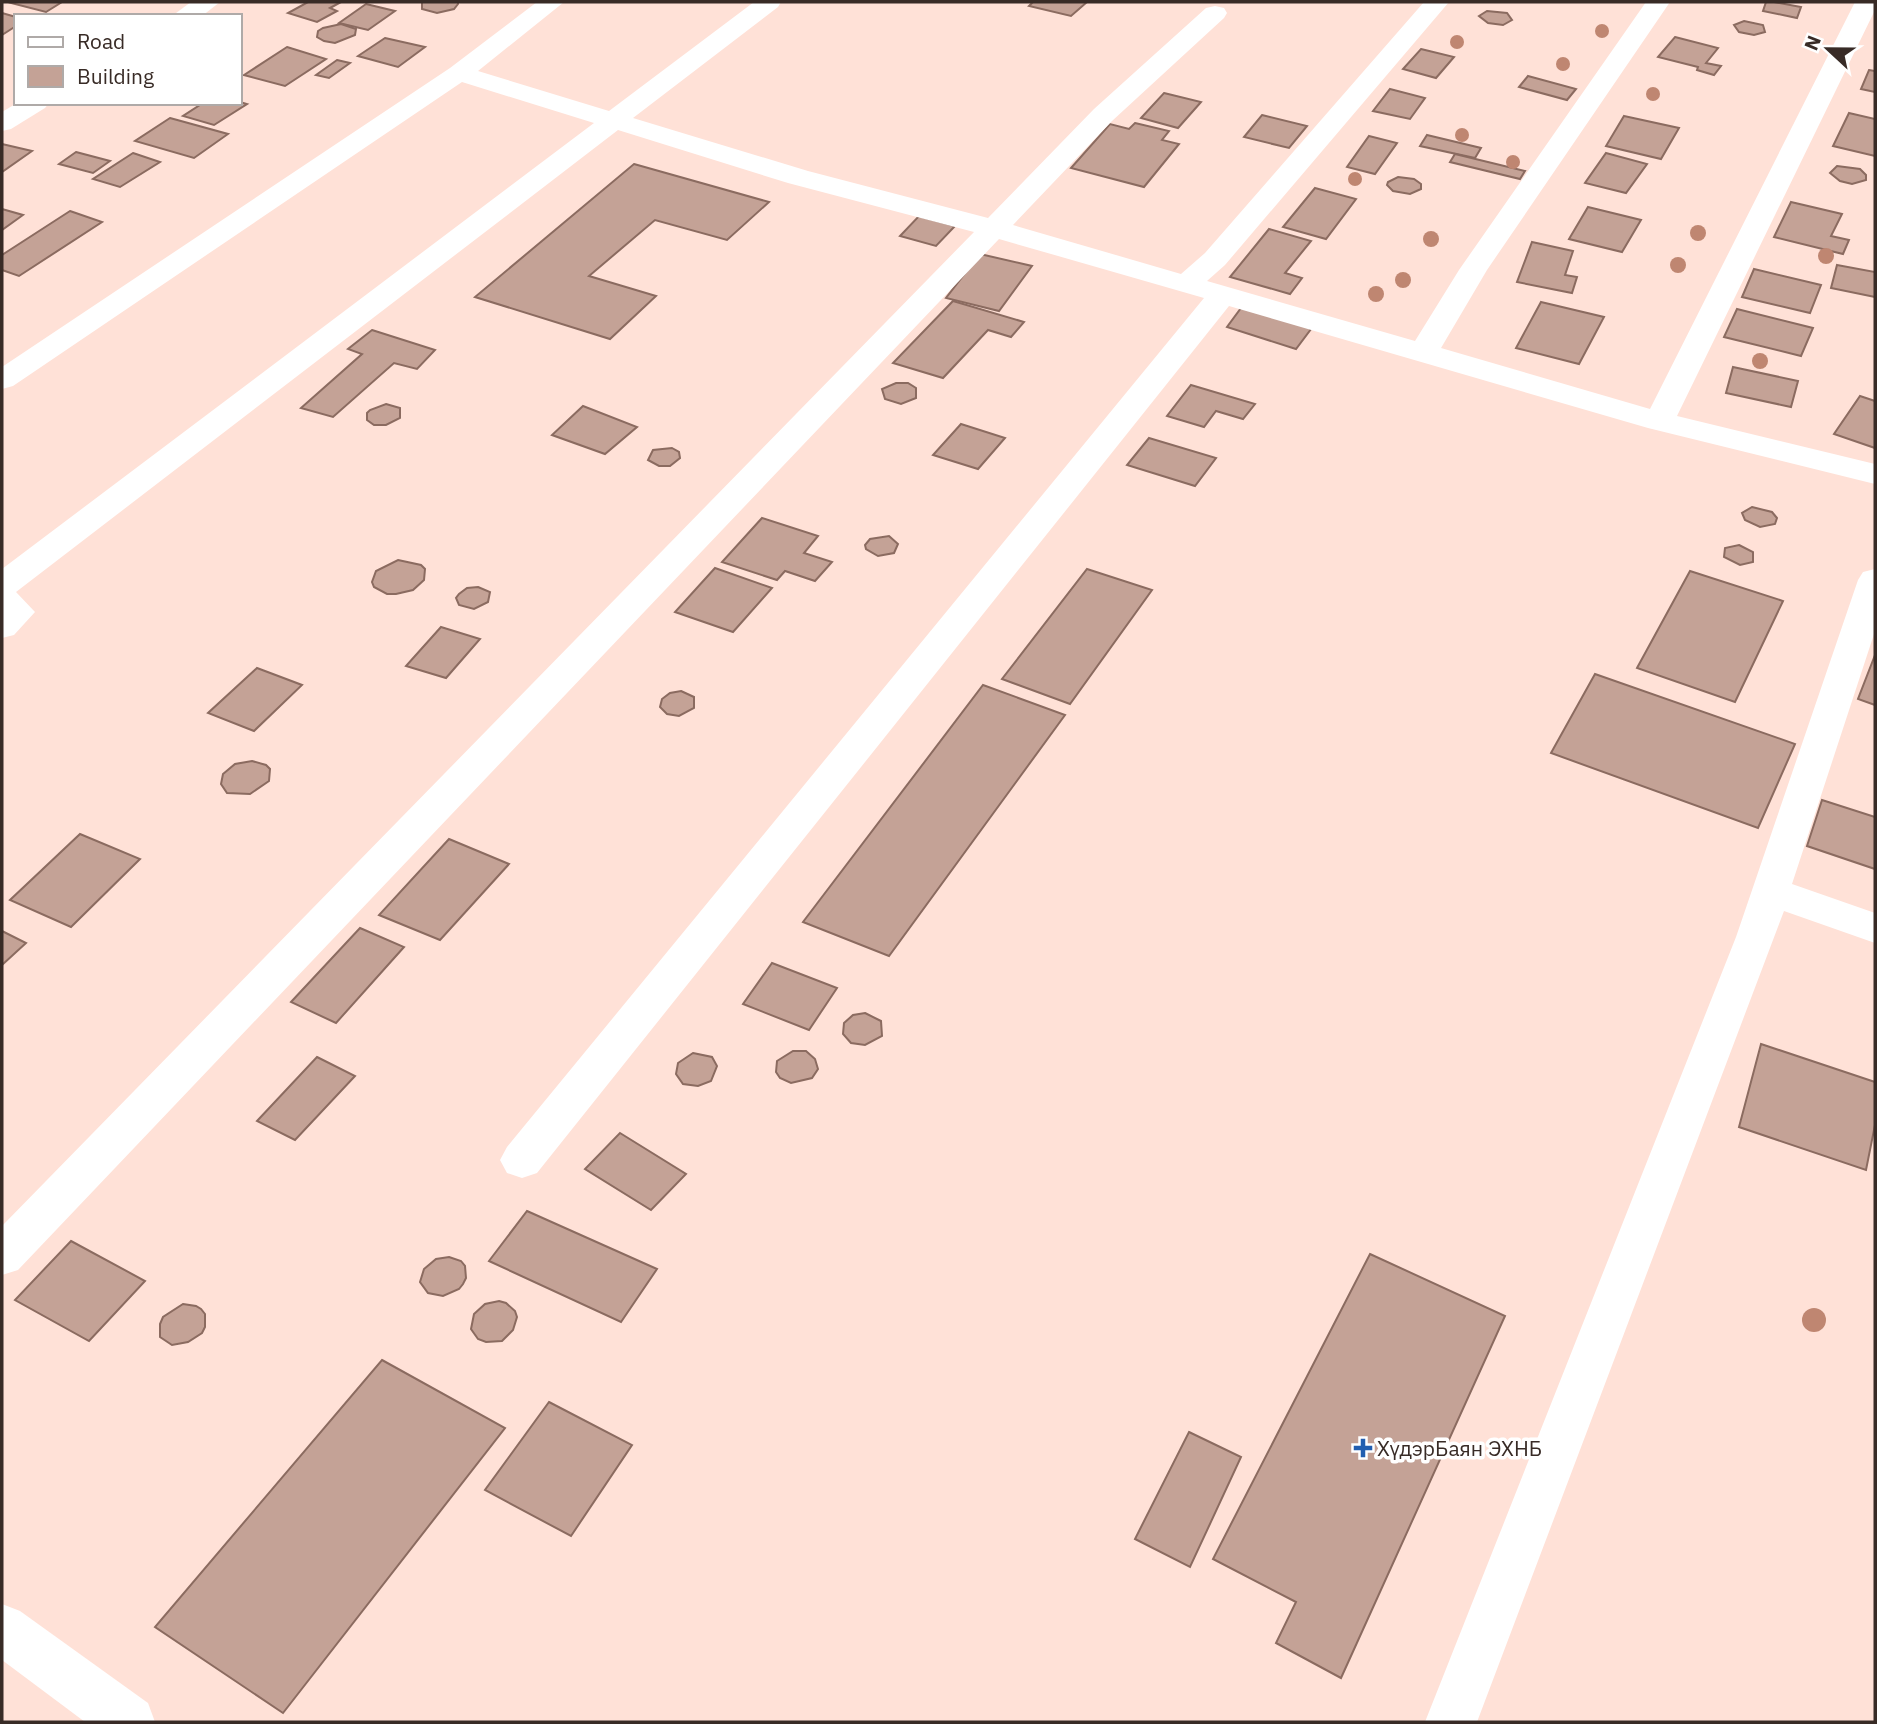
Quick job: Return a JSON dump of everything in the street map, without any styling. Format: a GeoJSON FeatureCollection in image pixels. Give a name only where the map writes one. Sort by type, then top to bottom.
{"type":"FeatureCollection","features":[{"type":"Feature","properties":{"kind":"street"},"geometry":{"type":"LineString","coordinates":[[187,14],[208,2]]}},
{"type":"Feature","properties":{"kind":"street"},"geometry":{"type":"LineString","coordinates":[[2,380],[459,73],[552,2]]}},
{"type":"Feature","properties":{"kind":"street"},"geometry":{"type":"LineString","coordinates":[[2,586],[769,2]]}},
{"type":"Feature","properties":{"kind":"street"},"geometry":{"type":"LineString","coordinates":[[1188,283],[1214,259],[1437,2]]}},
{"type":"Feature","properties":{"kind":"street"},"geometry":{"type":"LineString","coordinates":[[1423,353],[1473,270],[1658,2]]}},
{"type":"Feature","properties":{"kind":"street"},"geometry":{"type":"LineString","coordinates":[[1659,421],[1867,2]]}},
{"type":"Feature","properties":{"kind":"street"},"geometry":{"type":"LineString","coordinates":[[2,1256],[1103,114],[1215,13]]}},
{"type":"Feature","properties":{"kind":"street"},"geometry":{"type":"LineString","coordinates":[[459,73],[797,177],[1188,283],[1659,421],[1875,474]]}},
{"type":"Feature","properties":{"kind":"street"},"geometry":{"type":"LineString","coordinates":[[2,123],[33,105]]}},
{"type":"Feature","properties":{"kind":"street"},"geometry":{"type":"LineString","coordinates":[[522,1160],[1223,294]]}},
{"type":"Feature","properties":{"kind":"street"},"geometry":{"type":"LineString","coordinates":[[1451,1722],[1756,937],[1875,580]]}},
{"type":"Feature","properties":{"kind":"street"},"geometry":{"type":"LineString","coordinates":[[2,599],[18,612],[2,627]]}},
{"type":"Feature","properties":{"kind":"street"},"geometry":{"type":"LineString","coordinates":[[1770,891],[1875,928]]}},
{"type":"Feature","properties":{"kind":"street"},"geometry":{"type":"LineString","coordinates":[[2,1629],[129,1722]]}},
{"type":"Feature","properties":{"kind":"building"},"geometry":{"type":"Polygon","coordinates":[[[62,2],[46,12],[11,3],[62,2]]]}},
{"type":"Feature","properties":{"kind":"building"},"geometry":{"type":"Polygon","coordinates":[[[308,2],[341,2],[330,8],[337,11],[317,22],[288,13],[308,2]]]}},
{"type":"Feature","properties":{"kind":"building"},"geometry":{"type":"Polygon","coordinates":[[[422,2],[458,4],[454,9],[437,13],[422,9],[422,2]]]}},
{"type":"Feature","properties":{"kind":"building"},"geometry":{"type":"Polygon","coordinates":[[[1033,2],[1087,2],[1071,16],[1029,6],[1033,2]]]}},
{"type":"Feature","properties":{"kind":"building"},"geometry":{"type":"Polygon","coordinates":[[[1766,2],[1801,7],[1797,18],[1763,11],[1766,2]]]}},
{"type":"Feature","properties":{"kind":"building"},"geometry":{"type":"Polygon","coordinates":[[[366,4],[395,11],[368,30],[339,23],[366,4]]]}},
{"type":"Feature","properties":{"kind":"building"},"geometry":{"type":"Polygon","coordinates":[[[1487,11],[1507,13],[1512,20],[1503,25],[1488,23],[1479,16],[1487,11]]]}},
{"type":"Feature","properties":{"kind":"building"},"geometry":{"type":"Polygon","coordinates":[[[2,13],[14,16],[14,27],[2,35],[2,13]]]}},
{"type":"Feature","properties":{"kind":"building"},"geometry":{"type":"Polygon","coordinates":[[[1744,21],[1763,25],[1765,32],[1754,35],[1739,32],[1734,25],[1744,21]]]}},
{"type":"Feature","properties":{"kind":"building"},"geometry":{"type":"Polygon","coordinates":[[[341,24],[356,29],[355,35],[335,43],[317,37],[318,31],[323,28],[341,24]]]}},
{"type":"Feature","properties":{"kind":"building"},"geometry":{"type":"Polygon","coordinates":[[[1675,37],[1718,48],[1706,63],[1721,66],[1714,75],[1697,70],[1698,67],[1658,57],[1675,37]]]}},
{"type":"Feature","properties":{"kind":"building"},"geometry":{"type":"Polygon","coordinates":[[[385,38],[425,47],[398,67],[358,56],[385,38]]]}},
{"type":"Feature","properties":{"kind":"building"},"geometry":{"type":"Polygon","coordinates":[[[287,47],[326,59],[285,86],[244,75],[287,47]]]}},
{"type":"Feature","properties":{"kind":"building"},"geometry":{"type":"Polygon","coordinates":[[[1421,49],[1454,57],[1436,78],[1403,69],[1421,49]]]}},
{"type":"Feature","properties":{"kind":"building"},"geometry":{"type":"Polygon","coordinates":[[[337,60],[350,63],[329,78],[316,75],[337,60]]]}},
{"type":"Feature","properties":{"kind":"building"},"geometry":{"type":"Polygon","coordinates":[[[1869,70],[1875,71],[1875,92],[1861,89],[1869,70]]]}},
{"type":"Feature","properties":{"kind":"building"},"geometry":{"type":"Polygon","coordinates":[[[1528,76],[1576,89],[1567,100],[1519,87],[1528,76]]]}},
{"type":"Feature","properties":{"kind":"building"},"geometry":{"type":"Polygon","coordinates":[[[1390,89],[1425,98],[1410,119],[1373,111],[1390,89]]]}},
{"type":"Feature","properties":{"kind":"building"},"geometry":{"type":"Polygon","coordinates":[[[1164,93],[1201,102],[1178,128],[1141,118],[1164,93]]]}},
{"type":"Feature","properties":{"kind":"building"},"geometry":{"type":"Polygon","coordinates":[[[247,104],[214,125],[183,116],[200,105],[247,104]]]}},
{"type":"Feature","properties":{"kind":"building"},"geometry":{"type":"Polygon","coordinates":[[[1849,113],[1875,119],[1875,156],[1833,146],[1849,113]]]}},
{"type":"Feature","properties":{"kind":"building"},"geometry":{"type":"Polygon","coordinates":[[[1262,115],[1307,126],[1289,148],[1244,137],[1262,115]]]}},
{"type":"Feature","properties":{"kind":"building"},"geometry":{"type":"Polygon","coordinates":[[[1624,116],[1679,128],[1661,159],[1606,146],[1624,116]]]}},
{"type":"Feature","properties":{"kind":"building"},"geometry":{"type":"Polygon","coordinates":[[[170,118],[228,134],[194,158],[135,141],[170,118]]]}},
{"type":"Feature","properties":{"kind":"building"},"geometry":{"type":"Polygon","coordinates":[[[1135,123],[1169,131],[1162,140],[1179,144],[1144,187],[1071,168],[1110,124],[1129,129],[1135,123]]]}},
{"type":"Feature","properties":{"kind":"building"},"geometry":{"type":"Polygon","coordinates":[[[1427,135],[1481,148],[1475,158],[1420,146],[1427,135]]]}},
{"type":"Feature","properties":{"kind":"building"},"geometry":{"type":"Polygon","coordinates":[[[1369,136],[1397,143],[1375,174],[1347,167],[1369,136]]]}},
{"type":"Feature","properties":{"kind":"building"},"geometry":{"type":"Polygon","coordinates":[[[2,144],[32,151],[2,172],[2,144]]]}},
{"type":"Feature","properties":{"kind":"building"},"geometry":{"type":"Polygon","coordinates":[[[76,152],[110,161],[93,173],[59,164],[76,152]]]}},
{"type":"Feature","properties":{"kind":"building"},"geometry":{"type":"Polygon","coordinates":[[[133,153],[160,162],[120,187],[93,179],[133,153]]]}},
{"type":"Feature","properties":{"kind":"building"},"geometry":{"type":"Polygon","coordinates":[[[1606,153],[1647,164],[1626,193],[1585,183],[1606,153]]]}},
{"type":"Feature","properties":{"kind":"building"},"geometry":{"type":"Polygon","coordinates":[[[1455,154],[1525,171],[1520,179],[1450,162],[1455,154]]]}},
{"type":"Feature","properties":{"kind":"building"},"geometry":{"type":"Polygon","coordinates":[[[634,164],[769,202],[727,240],[655,220],[589,276],[656,296],[610,339],[475,297],[634,164]]]}},
{"type":"Feature","properties":{"kind":"building"},"geometry":{"type":"Polygon","coordinates":[[[1837,166],[1860,169],[1866,175],[1866,180],[1852,184],[1840,181],[1830,173],[1837,166]]]}},
{"type":"Feature","properties":{"kind":"building"},"geometry":{"type":"Polygon","coordinates":[[[1398,177],[1414,179],[1421,184],[1421,189],[1410,194],[1393,191],[1387,185],[1388,182],[1398,177]]]}},
{"type":"Feature","properties":{"kind":"building"},"geometry":{"type":"Polygon","coordinates":[[[1315,188],[1356,199],[1326,239],[1283,227],[1315,188]]]}},
{"type":"Feature","properties":{"kind":"building"},"geometry":{"type":"Polygon","coordinates":[[[1791,202],[1842,214],[1831,236],[1849,240],[1843,254],[1774,237],[1791,202]]]}},
{"type":"Feature","properties":{"kind":"building"},"geometry":{"type":"Polygon","coordinates":[[[1588,207],[1641,220],[1622,252],[1569,239],[1588,207]]]}},
{"type":"Feature","properties":{"kind":"building"},"geometry":{"type":"Polygon","coordinates":[[[2,209],[23,215],[2,230],[2,209]]]}},
{"type":"Feature","properties":{"kind":"building"},"geometry":{"type":"Polygon","coordinates":[[[70,211],[102,222],[19,276],[2,270],[2,255],[70,211]]]}},
{"type":"Feature","properties":{"kind":"building"},"geometry":{"type":"Polygon","coordinates":[[[919,216],[955,226],[936,246],[900,236],[919,216]]]}},
{"type":"Feature","properties":{"kind":"building"},"geometry":{"type":"Polygon","coordinates":[[[1269,229],[1311,241],[1285,273],[1302,278],[1290,294],[1230,277],[1269,229]]]}},
{"type":"Feature","properties":{"kind":"building"},"geometry":{"type":"Polygon","coordinates":[[[1532,242],[1573,251],[1565,275],[1577,277],[1572,293],[1517,282],[1532,242]]]}},
{"type":"Feature","properties":{"kind":"building"},"geometry":{"type":"Polygon","coordinates":[[[980,254],[1032,266],[999,311],[946,298],[980,254]]]}},
{"type":"Feature","properties":{"kind":"building"},"geometry":{"type":"Polygon","coordinates":[[[1837,265],[1875,272],[1875,297],[1831,288],[1837,265]]]}},
{"type":"Feature","properties":{"kind":"building"},"geometry":{"type":"Polygon","coordinates":[[[1754,269],[1821,285],[1810,313],[1742,297],[1754,269]]]}},
{"type":"Feature","properties":{"kind":"building"},"geometry":{"type":"Polygon","coordinates":[[[953,301],[1024,322],[1011,337],[988,330],[943,378],[893,363],[953,301]]]}},
{"type":"Feature","properties":{"kind":"building"},"geometry":{"type":"Polygon","coordinates":[[[1541,302],[1604,317],[1579,364],[1516,348],[1541,302]]]}},
{"type":"Feature","properties":{"kind":"building"},"geometry":{"type":"Polygon","coordinates":[[[1244,304],[1314,325],[1296,349],[1227,327],[1244,304]]]}},
{"type":"Feature","properties":{"kind":"building"},"geometry":{"type":"Polygon","coordinates":[[[1737,309],[1813,328],[1801,356],[1724,337],[1737,309]]]}},
{"type":"Feature","properties":{"kind":"building"},"geometry":{"type":"Polygon","coordinates":[[[372,330],[435,350],[417,369],[394,363],[333,417],[301,408],[362,354],[348,349],[372,330]]]}},
{"type":"Feature","properties":{"kind":"building"},"geometry":{"type":"Polygon","coordinates":[[[1733,367],[1798,381],[1791,407],[1726,393],[1733,367]]]}},
{"type":"Feature","properties":{"kind":"building"},"geometry":{"type":"Polygon","coordinates":[[[896,383],[908,383],[916,388],[916,398],[901,404],[885,399],[882,389],[896,383]]]}},
{"type":"Feature","properties":{"kind":"building"},"geometry":{"type":"Polygon","coordinates":[[[1191,385],[1255,404],[1243,419],[1216,411],[1204,427],[1167,416],[1191,385]]]}},
{"type":"Feature","properties":{"kind":"building"},"geometry":{"type":"Polygon","coordinates":[[[1860,396],[1875,401],[1875,448],[1834,434],[1860,396]]]}},
{"type":"Feature","properties":{"kind":"building"},"geometry":{"type":"Polygon","coordinates":[[[386,404],[400,408],[400,418],[386,425],[374,425],[367,420],[370,410],[386,404]]]}},
{"type":"Feature","properties":{"kind":"building"},"geometry":{"type":"Polygon","coordinates":[[[583,406],[637,427],[605,454],[552,435],[583,406]]]}},
{"type":"Feature","properties":{"kind":"building"},"geometry":{"type":"Polygon","coordinates":[[[961,424],[1005,438],[978,469],[933,455],[961,424]]]}},
{"type":"Feature","properties":{"kind":"building"},"geometry":{"type":"Polygon","coordinates":[[[1149,438],[1216,458],[1195,486],[1127,465],[1149,438]]]}},
{"type":"Feature","properties":{"kind":"building"},"geometry":{"type":"Polygon","coordinates":[[[672,448],[679,452],[680,458],[670,466],[659,466],[648,460],[653,450],[672,448]]]}},
{"type":"Feature","properties":{"kind":"building"},"geometry":{"type":"Polygon","coordinates":[[[1752,507],[1772,512],[1777,518],[1775,524],[1760,527],[1745,520],[1742,513],[1752,507]]]}},
{"type":"Feature","properties":{"kind":"building"},"geometry":{"type":"Polygon","coordinates":[[[762,518],[818,536],[804,553],[832,562],[815,581],[785,571],[777,580],[722,562],[762,518]]]}},
{"type":"Feature","properties":{"kind":"building"},"geometry":{"type":"Polygon","coordinates":[[[889,536],[898,544],[894,553],[878,556],[866,549],[865,545],[870,539],[889,536]]]}},
{"type":"Feature","properties":{"kind":"building"},"geometry":{"type":"Polygon","coordinates":[[[1739,545],[1753,552],[1753,562],[1740,565],[1724,557],[1725,548],[1739,545]]]}},
{"type":"Feature","properties":{"kind":"building"},"geometry":{"type":"Polygon","coordinates":[[[398,560],[421,565],[425,569],[424,580],[413,590],[396,594],[387,594],[374,587],[372,582],[376,571],[398,560]]]}},
{"type":"Feature","properties":{"kind":"building"},"geometry":{"type":"Polygon","coordinates":[[[715,568],[772,588],[733,632],[675,612],[715,568]]]}},
{"type":"Feature","properties":{"kind":"building"},"geometry":{"type":"Polygon","coordinates":[[[1087,569],[1152,590],[1070,704],[1002,679],[1087,569]]]}},
{"type":"Feature","properties":{"kind":"building"},"geometry":{"type":"Polygon","coordinates":[[[1690,571],[1783,601],[1735,702],[1637,668],[1690,571]]]}},
{"type":"Feature","properties":{"kind":"building"},"geometry":{"type":"Polygon","coordinates":[[[478,587],[490,592],[488,602],[474,609],[459,605],[456,598],[459,594],[467,588],[478,587]]]}},
{"type":"Feature","properties":{"kind":"building"},"geometry":{"type":"Polygon","coordinates":[[[441,627],[480,639],[446,678],[406,666],[441,627]]]}},
{"type":"Feature","properties":{"kind":"building"},"geometry":{"type":"Polygon","coordinates":[[[1875,655],[1875,705],[1858,699],[1875,655]]]}},
{"type":"Feature","properties":{"kind":"building"},"geometry":{"type":"Polygon","coordinates":[[[257,668],[302,685],[254,731],[208,713],[257,668]]]}},
{"type":"Feature","properties":{"kind":"building"},"geometry":{"type":"Polygon","coordinates":[[[1595,674],[1795,744],[1758,828],[1551,753],[1595,674]]]}},
{"type":"Feature","properties":{"kind":"building"},"geometry":{"type":"Polygon","coordinates":[[[983,685],[1065,715],[889,956],[803,922],[983,685]]]}},
{"type":"Feature","properties":{"kind":"building"},"geometry":{"type":"Polygon","coordinates":[[[681,691],[694,697],[694,708],[679,716],[667,714],[660,707],[662,699],[670,693],[681,691]]]}},
{"type":"Feature","properties":{"kind":"building"},"geometry":{"type":"Polygon","coordinates":[[[252,761],[270,769],[269,781],[250,794],[227,793],[221,784],[223,774],[235,764],[252,761]]]}},
{"type":"Feature","properties":{"kind":"building"},"geometry":{"type":"Polygon","coordinates":[[[1822,800],[1875,817],[1875,869],[1807,846],[1822,800]]]}},
{"type":"Feature","properties":{"kind":"building"},"geometry":{"type":"Polygon","coordinates":[[[80,834],[140,859],[71,927],[10,900],[80,834]]]}},
{"type":"Feature","properties":{"kind":"building"},"geometry":{"type":"Polygon","coordinates":[[[449,839],[509,864],[440,940],[379,915],[449,839]]]}},
{"type":"Feature","properties":{"kind":"building"},"geometry":{"type":"Polygon","coordinates":[[[360,928],[404,947],[336,1023],[291,1002],[360,928]]]}},
{"type":"Feature","properties":{"kind":"building"},"geometry":{"type":"Polygon","coordinates":[[[2,931],[26,943],[2,965],[2,931]]]}},
{"type":"Feature","properties":{"kind":"building"},"geometry":{"type":"Polygon","coordinates":[[[772,963],[837,988],[809,1030],[743,1004],[772,963]]]}},
{"type":"Feature","properties":{"kind":"building"},"geometry":{"type":"Polygon","coordinates":[[[865,1013],[881,1021],[882,1036],[865,1045],[851,1043],[843,1034],[844,1023],[853,1015],[865,1013]]]}},
{"type":"Feature","properties":{"kind":"building"},"geometry":{"type":"Polygon","coordinates":[[[1761,1044],[1875,1082],[1875,1125],[1866,1170],[1739,1127],[1761,1044]]]}},
{"type":"Feature","properties":{"kind":"building"},"geometry":{"type":"Polygon","coordinates":[[[793,1051],[806,1051],[815,1059],[818,1069],[812,1078],[791,1083],[780,1078],[776,1072],[777,1061],[793,1051]]]}},
{"type":"Feature","properties":{"kind":"building"},"geometry":{"type":"Polygon","coordinates":[[[693,1053],[712,1057],[717,1066],[711,1081],[698,1086],[683,1084],[676,1074],[678,1063],[693,1053]]]}},
{"type":"Feature","properties":{"kind":"building"},"geometry":{"type":"Polygon","coordinates":[[[317,1057],[355,1076],[295,1140],[257,1121],[317,1057]]]}},
{"type":"Feature","properties":{"kind":"building"},"geometry":{"type":"Polygon","coordinates":[[[620,1133],[686,1174],[651,1210],[585,1169],[620,1133]]]}},
{"type":"Feature","properties":{"kind":"building"},"geometry":{"type":"Polygon","coordinates":[[[527,1211],[657,1269],[621,1322],[489,1261],[527,1211]]]}},
{"type":"Feature","properties":{"kind":"building"},"geometry":{"type":"Polygon","coordinates":[[[71,1241],[145,1281],[89,1341],[15,1300],[71,1241]]]}},
{"type":"Feature","properties":{"kind":"building"},"geometry":{"type":"Polygon","coordinates":[[[1370,1254],[1505,1316],[1341,1678],[1276,1643],[1296,1602],[1213,1559],[1370,1254]]]}},
{"type":"Feature","properties":{"kind":"building"},"geometry":{"type":"Polygon","coordinates":[[[449,1257],[461,1261],[465,1266],[466,1278],[463,1284],[459,1289],[443,1296],[428,1293],[420,1282],[424,1269],[436,1259],[449,1257]]]}},
{"type":"Feature","properties":{"kind":"building"},"geometry":{"type":"Polygon","coordinates":[[[499,1301],[515,1311],[517,1317],[513,1330],[502,1341],[486,1342],[478,1339],[471,1329],[474,1314],[485,1304],[499,1301]]]}},
{"type":"Feature","properties":{"kind":"building"},"geometry":{"type":"Polygon","coordinates":[[[183,1304],[201,1309],[205,1314],[205,1327],[202,1333],[188,1342],[172,1345],[160,1337],[160,1324],[163,1317],[183,1304]]]}},
{"type":"Feature","properties":{"kind":"building"},"geometry":{"type":"Polygon","coordinates":[[[382,1360],[505,1428],[283,1713],[155,1627],[382,1360]]]}},
{"type":"Feature","properties":{"kind":"building"},"geometry":{"type":"Polygon","coordinates":[[[549,1402],[632,1445],[571,1536],[485,1490],[549,1402]]]}},
{"type":"Feature","properties":{"kind":"building"},"geometry":{"type":"Polygon","coordinates":[[[1189,1432],[1241,1457],[1190,1567],[1135,1539],[1189,1432]]]}},
{"type":"Feature","properties":{"kind":"place","name":"ХүдэрБаян ЭХНБ"},"geometry":{"type":"Point","coordinates":[1363,1448]}}]}
